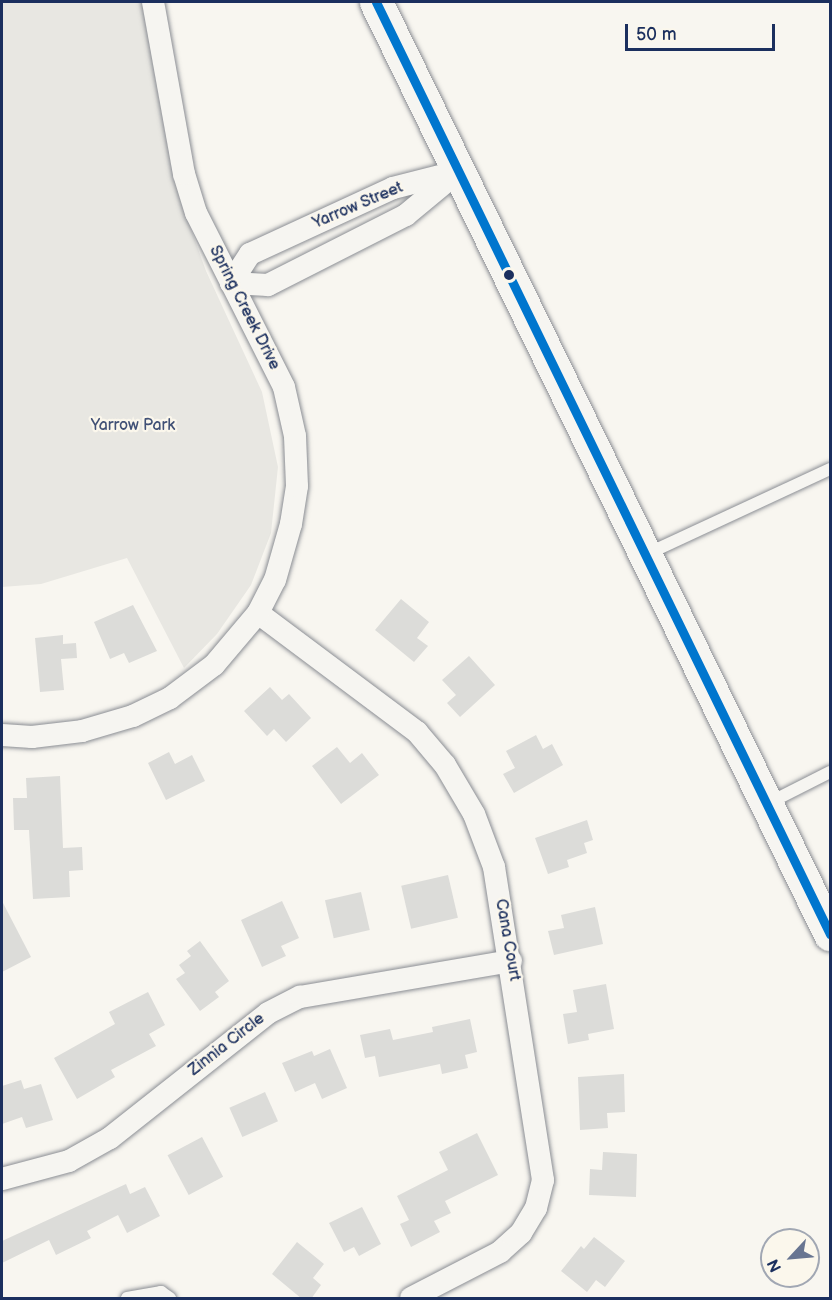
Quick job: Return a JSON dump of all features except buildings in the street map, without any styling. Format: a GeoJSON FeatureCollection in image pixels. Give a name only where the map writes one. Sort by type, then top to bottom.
{"type":"FeatureCollection","features":[{"type":"Feature","properties":{"kind":"main road"},"geometry":{"type":"LineString","coordinates":[[376,2],[643,556],[831,934]]}},
{"type":"Feature","properties":{"kind":"street","name":"Spring Creek Drive"},"geometry":{"type":"LineString","coordinates":[[153,2],[184,174],[196,213],[284,387],[295,436],[297,486],[291,524],[275,580],[258,613]]}},
{"type":"Feature","properties":{"kind":"street","name":"Yarrow Street"},"geometry":{"type":"LineString","coordinates":[[231,283],[250,254],[393,188],[459,171]]}},
{"type":"Feature","properties":{"kind":"street","name":"Yarrow Street"},"geometry":{"type":"LineString","coordinates":[[231,283],[268,285],[406,215],[459,171]]}},
{"type":"Feature","properties":{"kind":"street"},"geometry":{"type":"LineString","coordinates":[[2,735],[32,737],[82,732],[133,716],[170,698],[214,665],[258,613]]}},
{"type":"Feature","properties":{"kind":"street","name":"Cana Court"},"geometry":{"type":"LineString","coordinates":[[258,613],[390,708],[445,765],[474,814],[494,867],[511,961],[543,1180],[536,1208],[521,1233],[500,1252],[411,1299]]}},
{"type":"Feature","properties":{"kind":"street","name":"Zinnia Circle"},"geometry":{"type":"LineString","coordinates":[[2,1179],[69,1161],[110,1138],[268,1012],[300,998],[511,961]]}},
{"type":"Feature","properties":{"kind":"lane"},"geometry":{"type":"LineString","coordinates":[[643,556],[831,469]]}},
{"type":"Feature","properties":{"kind":"lane"},"geometry":{"type":"LineString","coordinates":[[765,805],[831,772]]}},
{"type":"Feature","properties":{"kind":"lane"},"geometry":{"type":"LineString","coordinates":[[127,1299],[160,1292],[170,1299]]}},
{"type":"Feature","properties":{"kind":"green space","name":"Yarrow Park"},"geometry":{"type":"Polygon","coordinates":[[[2,2],[141,2],[148,19],[179,196],[206,271],[262,392],[278,467],[271,533],[251,585],[217,634],[184,668],[127,558],[41,584],[2,587],[2,2]]]}},
{"type":"Feature","properties":{"kind":"transit line"},"geometry":{"type":"LineString","coordinates":[[376,2],[830,934]]}}]}
